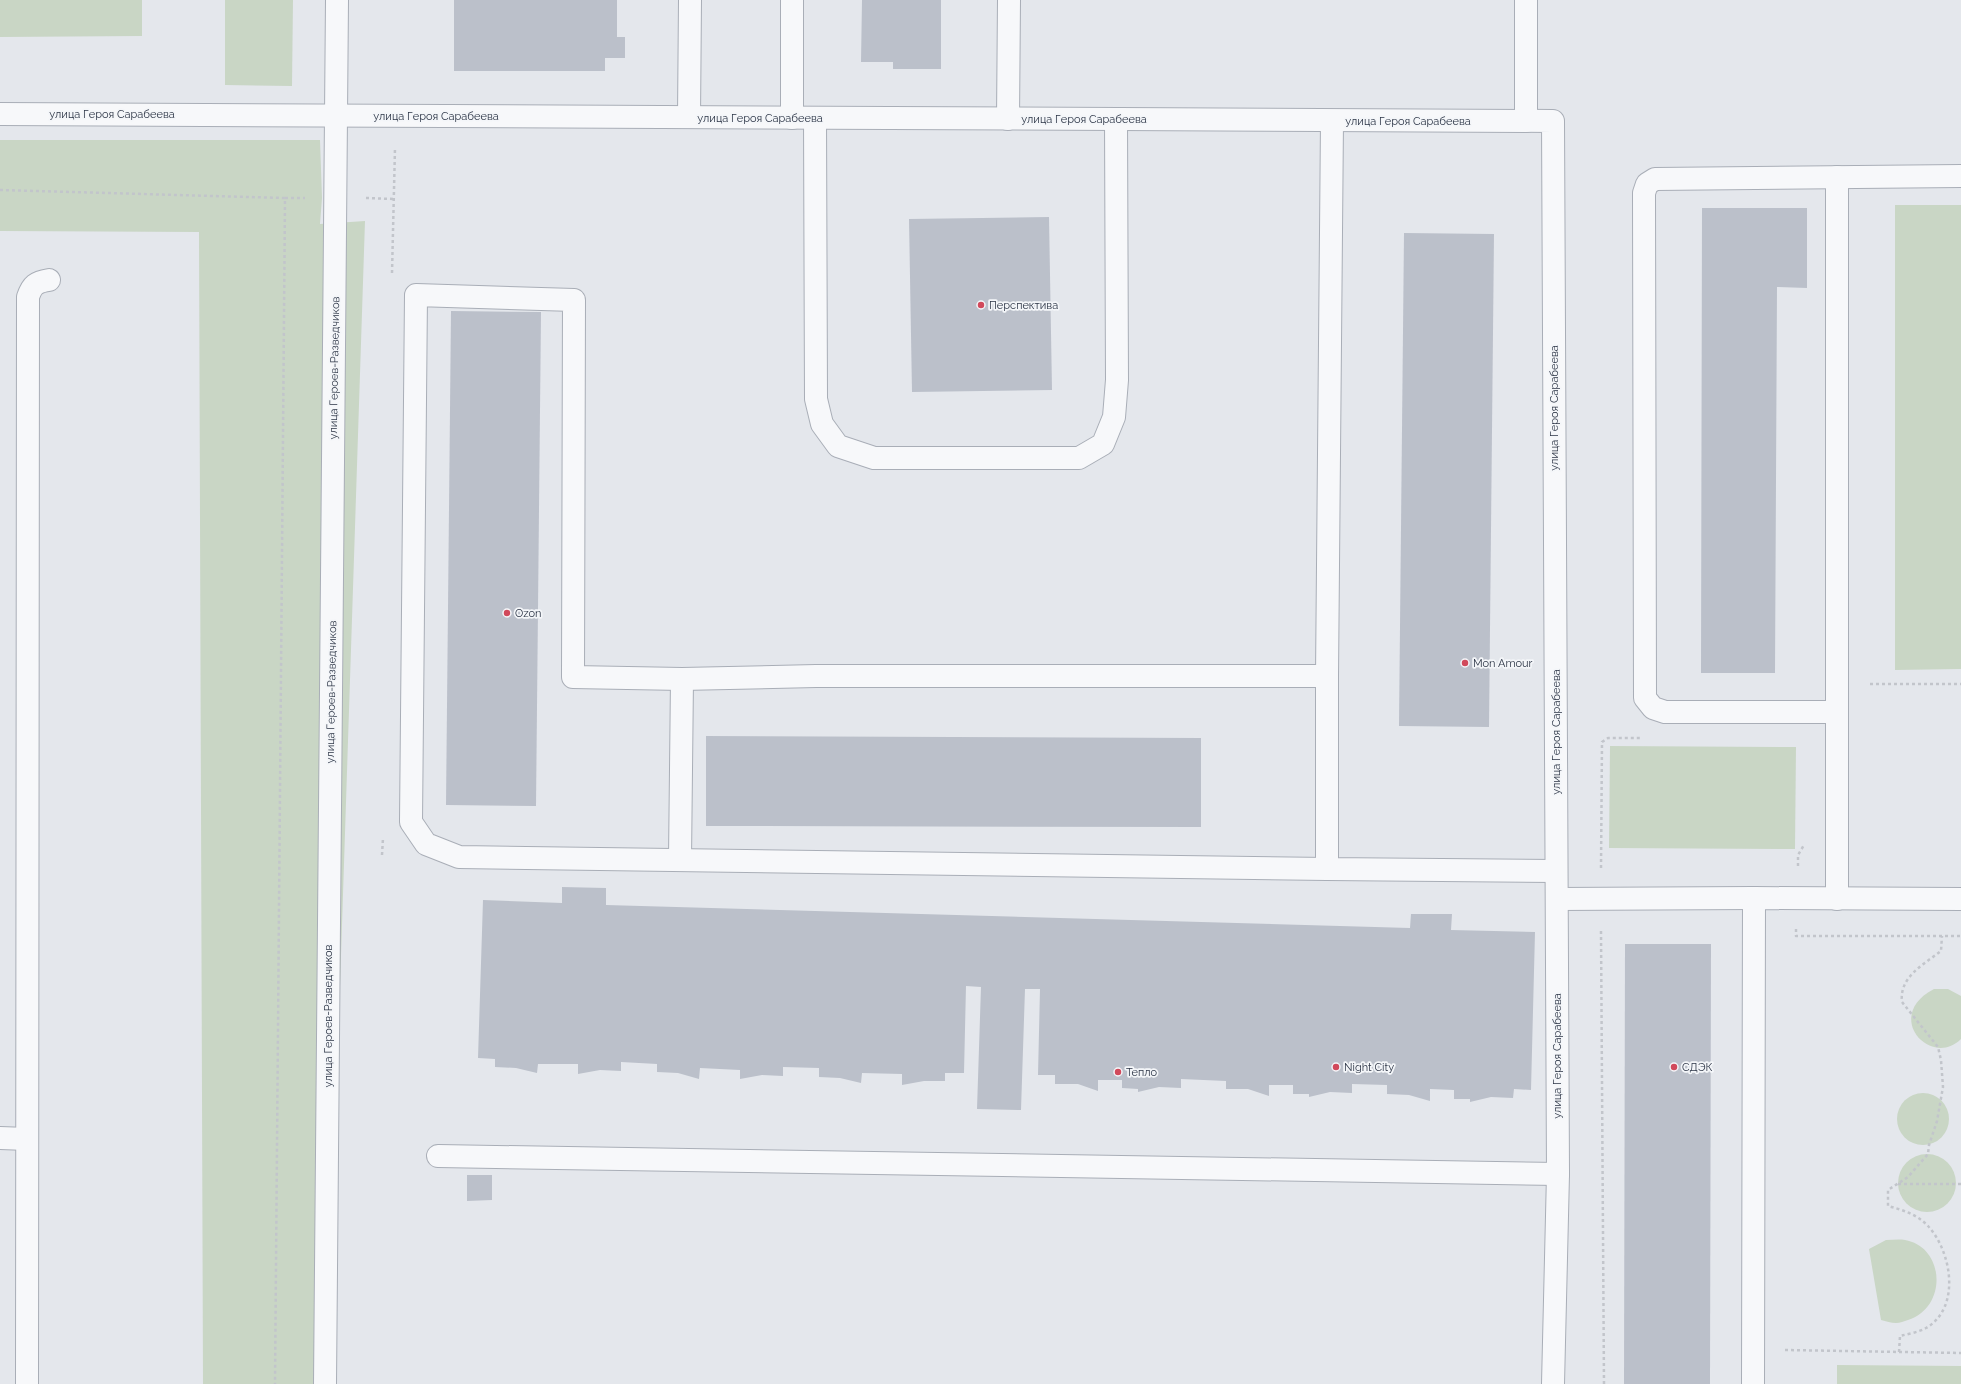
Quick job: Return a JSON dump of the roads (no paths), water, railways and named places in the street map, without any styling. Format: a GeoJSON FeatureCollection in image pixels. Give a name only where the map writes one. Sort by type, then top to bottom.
{"type":"FeatureCollection","features":[{"type":"Feature","properties":{"kind":"street","name":"улица Героев-Разведчиков"},"geometry":{"type":"LineString","coordinates":[[325,1384],[336,0]]}},
{"type":"Feature","properties":{"kind":"street"},"geometry":{"type":"LineString","coordinates":[[689,117],[690,0]]}},
{"type":"Feature","properties":{"kind":"street"},"geometry":{"type":"LineString","coordinates":[[792,0],[792,118]]}},
{"type":"Feature","properties":{"kind":"street"},"geometry":{"type":"LineString","coordinates":[[1008,119],[1009,0]]}},
{"type":"Feature","properties":{"kind":"street"},"geometry":{"type":"LineString","coordinates":[[1526,0],[1526,121]]}},
{"type":"Feature","properties":{"kind":"street","name":"улица Героя Сарабеева"},"geometry":{"type":"LineString","coordinates":[[0,114],[1553,121],[1558,1174],[1553,1384]]}},
{"type":"Feature","properties":{"kind":"street"},"geometry":{"type":"LineString","coordinates":[[815,118],[816,399],[822,424],[838,446],[874,458],[1043,459],[1079,458],[1103,444],[1114,417],[1117,380],[1116,119]]}},
{"type":"Feature","properties":{"kind":"street"},"geometry":{"type":"LineString","coordinates":[[1327,868],[1327,676],[1332,121]]}},
{"type":"Feature","properties":{"kind":"street"},"geometry":{"type":"LineString","coordinates":[[1836,712],[1665,712],[1653,708],[1645,698],[1644,193],[1647,184],[1655,179],[1961,176]]}},
{"type":"Feature","properties":{"kind":"street"},"geometry":{"type":"LineString","coordinates":[[1837,177],[1837,898]]}},
{"type":"Feature","properties":{"kind":"street"},"geometry":{"type":"LineString","coordinates":[[27,1384],[28,297],[31,287],[38,282],[49,280]]}},
{"type":"Feature","properties":{"kind":"street"},"geometry":{"type":"LineString","coordinates":[[1327,676],[816,676],[682,679],[573,677],[574,300],[416,295],[411,822],[426,844],[459,857],[1556,871]]}},
{"type":"Feature","properties":{"kind":"street"},"geometry":{"type":"LineString","coordinates":[[680,860],[682,679]]}},
{"type":"Feature","properties":{"kind":"street"},"geometry":{"type":"LineString","coordinates":[[1753,1384],[1754,898]]}},
{"type":"Feature","properties":{"kind":"street"},"geometry":{"type":"LineString","coordinates":[[1557,899],[1961,899]]}},
{"type":"Feature","properties":{"kind":"street"},"geometry":{"type":"LineString","coordinates":[[0,1138],[27,1138]]}},
{"type":"Feature","properties":{"kind":"street"},"geometry":{"type":"LineString","coordinates":[[438,1156],[1558,1174]]}},
{"type":"Feature","properties":{"kind":"place","name":"Перспектива"},"geometry":{"type":"Point","coordinates":[981,305]}},
{"type":"Feature","properties":{"kind":"place","name":"Ozon"},"geometry":{"type":"Point","coordinates":[507,613]}},
{"type":"Feature","properties":{"kind":"place","name":"Mon Amour"},"geometry":{"type":"Point","coordinates":[1465,663]}},
{"type":"Feature","properties":{"kind":"place","name":"Night City"},"geometry":{"type":"Point","coordinates":[1336,1067]}},
{"type":"Feature","properties":{"kind":"place","name":"СДЭК"},"geometry":{"type":"Point","coordinates":[1674,1067]}},
{"type":"Feature","properties":{"kind":"place","name":"Тепло"},"geometry":{"type":"Point","coordinates":[1118,1072]}}]}
